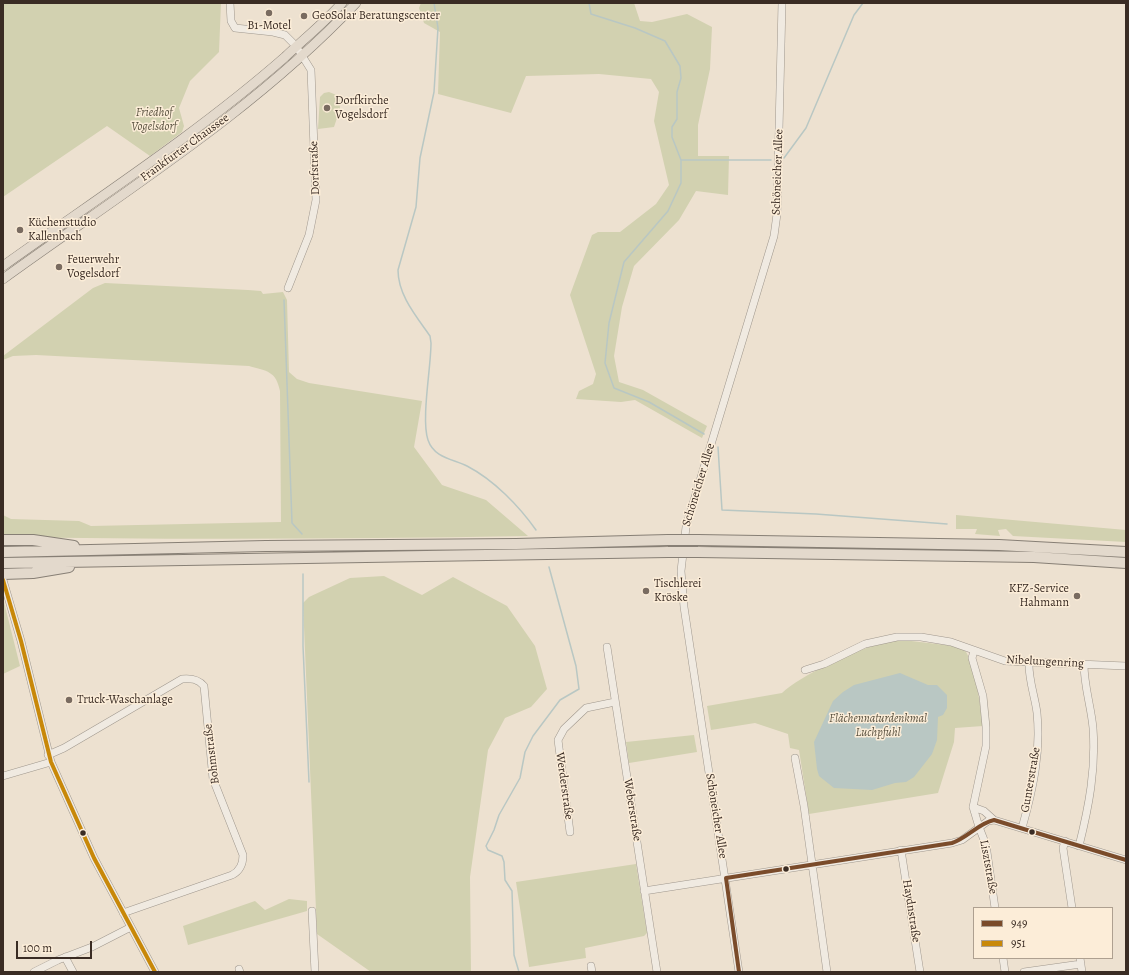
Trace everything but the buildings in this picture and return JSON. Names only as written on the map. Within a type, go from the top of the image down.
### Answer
[{"type":"highway","points":[[3,540],[33,540],[102,551]]},
{"type":"highway","points":[[3,552],[102,551],[266,546],[516,544],[698,540],[999,545],[1126,552]]},
{"type":"highway","points":[[3,563],[698,552],[1034,557],[1126,563]]},
{"type":"highway","points":[[3,574],[33,573],[103,561]]},
{"type":"main road","name":"Frankfurter Chaussee","points":[[3,266],[188,134],[235,98],[296,46],[342,3]]},
{"type":"main road","name":"Frankfurter Chaussee","points":[[3,279],[203,136],[256,94],[302,54],[356,3]]},
{"type":"street","points":[[230,3],[231,21],[235,28],[277,32],[285,35],[296,46]]},
{"type":"street","name":"Schöneicher Allee","points":[[739,972],[684,607],[681,558],[686,527],[770,253],[776,224],[782,3]]},
{"type":"street","name":"Dorfstraße","points":[[288,288],[309,235],[316,200],[312,77],[311,70],[296,46]]},
{"type":"street","points":[[3,580],[50,759],[94,858],[155,972]]},
{"type":"street","name":"Nibelungenring","points":[[805,670],[824,664],[865,644],[887,638],[921,637],[951,642],[974,652],[999,660],[1126,666]]},
{"type":"street","name":"Weberstraße","points":[[608,648],[657,972]]},
{"type":"street","points":[[974,652],[972,658],[983,696],[986,746],[973,807],[984,811],[994,820]]},
{"type":"street","name":"Gunterstraße","points":[[1022,828],[1033,786],[1038,750],[1037,712],[1029,661]]},
{"type":"street","points":[[1079,846],[1089,804],[1094,756],[1092,721],[1085,682],[1084,664]]},
{"type":"street","name":"Bohmstraße","points":[[3,776],[50,759],[64,748],[182,679],[189,678],[197,680],[204,686],[213,779],[243,855],[242,864],[238,871],[232,875],[123,913]]},
{"type":"street","name":"Werderstraße","points":[[570,832],[558,740],[564,729],[586,708],[616,702]]},
{"type":"street","points":[[795,758],[804,806],[827,972]]},
{"type":"street","name":"Lisztstraße","points":[[973,807],[986,845],[995,907]]},
{"type":"street","points":[[644,891],[962,840],[970,836],[988,821],[994,820],[1126,860]]},
{"type":"street","points":[[1065,842],[1063,848],[1072,907]]},
{"type":"street","name":"Haydnstraße","points":[[901,850],[920,972]]},
{"type":"street","points":[[312,911],[315,972]]},
{"type":"street","points":[[34,972],[65,957],[92,947],[131,927]]},
{"type":"street","points":[[65,957],[73,972]]},
{"type":"street","points":[[1003,959],[1005,972]]},
{"type":"street","points":[[1024,972],[1080,961],[1082,972]]},
{"type":"green space","name":"Friedhof Vogelsdorf","points":[[3,3],[221,3],[219,52],[190,81],[179,108],[184,126],[182,132],[150,156],[107,126],[3,197]]},
{"type":"green space","points":[[421,3],[634,3],[640,21],[652,22],[687,14],[712,27],[710,69],[698,125],[698,156],[729,156],[728,195],[696,191],[679,220],[634,266],[622,307],[614,356],[619,382],[643,390],[707,426],[702,438],[635,400],[621,402],[576,399],[579,391],[593,384],[596,374],[570,295],[592,235],[598,232],[620,232],[656,204],[669,185],[654,121],[659,92],[651,79],[599,74],[526,76],[511,113],[438,94],[440,32],[424,23],[419,8]]},
{"type":"green space","points":[[329,92],[339,96],[340,109],[334,127],[318,129],[320,97],[324,93]]},
{"type":"green space","points":[[105,283],[248,290],[261,291],[263,294],[283,292],[287,300],[289,372],[297,379],[309,383],[422,401],[414,447],[442,485],[486,500],[528,536],[266,539],[3,537],[3,515],[11,519],[79,521],[91,526],[281,522],[280,391],[276,379],[270,373],[249,366],[36,355],[13,356],[3,360],[3,356],[93,288]]},
{"type":"green space","points":[[956,515],[1126,530],[1126,542],[1013,536],[1006,529],[998,530],[1000,536],[975,534],[977,529],[956,529]]},
{"type":"green space","points":[[384,576],[422,595],[453,577],[507,606],[535,646],[547,689],[531,707],[505,718],[488,750],[470,877],[471,972],[371,972],[317,934],[303,603],[309,597],[350,578]]},
{"type":"green space","points":[[3,598],[20,666],[3,674]]},
{"type":"green space","name":"Flächennaturdenkmal Luchpfuhl","points":[[903,640],[962,647],[967,653],[974,673],[983,726],[955,728],[954,742],[938,793],[809,814],[799,750],[790,748],[788,734],[755,723],[711,730],[707,706],[782,693],[790,686],[830,663],[874,645],[887,641]]},
{"type":"green space","points":[[694,735],[697,752],[629,763],[626,742]]},
{"type":"green space","points":[[636,864],[647,933],[644,936],[585,948],[586,958],[529,967],[516,882]]},
{"type":"green space","points":[[289,899],[307,901],[307,911],[188,945],[183,926],[255,901],[265,910]]},
{"type":"shaded area","points":[[900,673],[928,685],[937,685],[947,695],[947,708],[943,715],[938,717],[937,740],[932,754],[914,777],[906,782],[895,783],[872,790],[834,788],[819,776],[814,742],[833,701],[854,685]]},
{"type":"waterway","points":[[434,3],[438,28],[434,92],[420,158],[416,207],[398,270],[404,297],[430,336],[431,353],[426,407],[426,431],[428,440],[435,451],[444,457],[467,466],[496,486],[514,503],[536,530]]},
{"type":"waterway","points":[[589,3],[591,14],[635,28],[665,41],[680,66],[681,78],[677,92],[677,119],[672,127],[672,137],[681,160],[681,183],[668,211],[624,262],[609,323],[605,363],[614,388],[649,402],[704,434]]},
{"type":"waterway","points":[[784,158],[806,128],[854,15],[863,3]]},
{"type":"waterway","points":[[681,160],[771,160]]},
{"type":"waterway","points":[[284,300],[292,523],[302,534]]},
{"type":"waterway","points":[[718,447],[722,510],[816,514],[947,524]]},
{"type":"waterway","points":[[519,972],[514,955],[512,891],[505,880],[504,862],[502,856],[488,850],[486,846],[499,815],[520,778],[525,752],[533,736],[560,700],[579,689],[576,666],[549,567]]},
{"type":"waterway","points":[[303,574],[303,646],[309,782]]},
{"type":"transit line","name":"951","points":[[3,580],[21,641],[51,762],[94,858],[155,972]]},
{"type":"transit line","name":"949","points":[[726,878],[952,843],[963,838],[983,824],[994,820],[1126,860]]},
{"type":"transit line","name":"949","points":[[726,878],[739,972]]},
{"type":"place","name":"B1-Motel","points":[[269,13]]},
{"type":"place","name":"GeoSolar Beratungscenter","points":[[304,16]]},
{"type":"place","name":"Dorfkirche Vogelsdorf","points":[[327,108]]},
{"type":"place","name":"Küchenstudio Kallenbach","points":[[20,230]]},
{"type":"place","name":"Feuerwehr Vogelsdorf","points":[[59,267]]},
{"type":"place","name":"Tischlerei Kröske","points":[[646,591]]},
{"type":"place","name":"KFZ-Service Hahmann","points":[[1077,596]]},
{"type":"place","name":"Truck-Waschanlage","points":[[69,700]]}]
